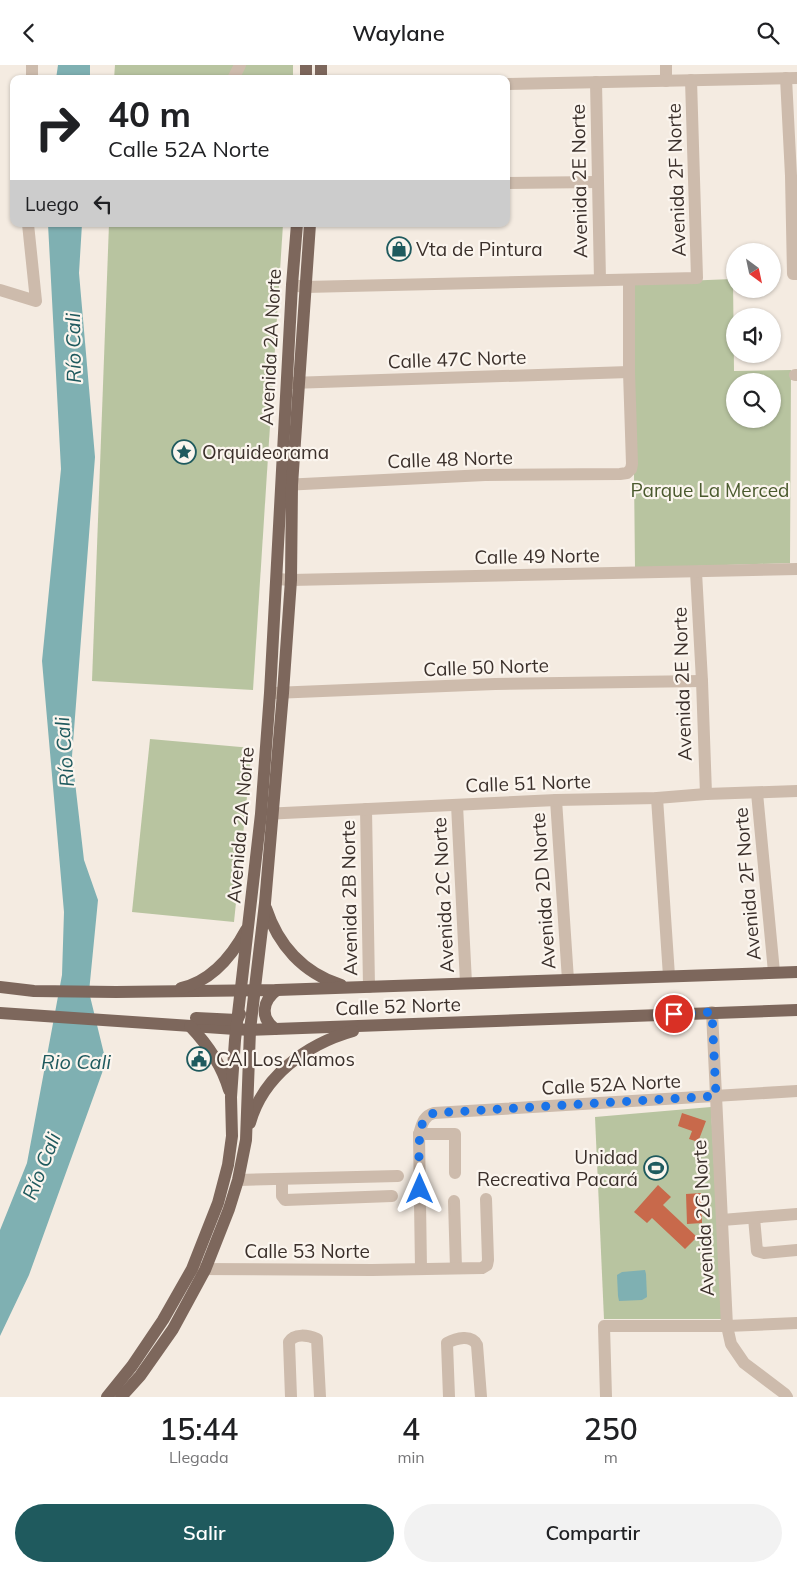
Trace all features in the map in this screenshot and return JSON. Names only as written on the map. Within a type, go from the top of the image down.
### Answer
[{"type":"main road","name":"Avenida 2A Norte","points":[[294,383],[292,285],[297,227]]},
{"type":"main road","name":"Avenida 2A Norte","points":[[277,693],[277,579],[310,227]]},
{"type":"main road","name":"Avenida 2A Norte","points":[[247,990],[264,903],[267,814],[277,693],[290,580],[286,485]]},
{"type":"main road","name":"Avenida 2A Norte","points":[[121,1397],[140,1376],[173,1329],[205,1270],[229,1209],[238,1179],[246,1140],[250,1031],[247,990],[251,908],[267,814]]},
{"type":"main road","points":[[264,903],[271,923],[281,942],[295,957],[311,971],[348,987]]},
{"type":"main road","points":[[165,991],[198,982],[221,967],[235,950],[246,930],[251,908]]},
{"type":"main road","name":"Calle 52 Norte","points":[[0,987],[34,991],[116,992],[277,990],[797,972]]},
{"type":"main road","points":[[107,1397],[132,1367],[163,1320],[192,1269],[218,1203],[228,1165],[232,1136],[231,1097],[237,1025],[247,990]]},
{"type":"main road","points":[[275,1029],[266,1019],[264,1006],[271,994],[277,990]]},
{"type":"main road","name":"Calle 52 Norte","points":[[0,1013],[34,1017],[190,1026],[237,1025],[250,1031],[797,1010]]},
{"type":"main road","points":[[173,1025],[190,1018],[237,1025]]},
{"type":"main road","points":[[190,1026],[202,1038],[216,1059],[231,1097]]},
{"type":"main road","points":[[246,1140],[253,1113],[262,1093],[278,1074],[296,1058],[317,1045],[340,1035],[363,1029],[388,1026]]},
{"type":"street","points":[[666,65],[666,81]]},
{"type":"street","points":[[764,65],[765,79]]},
{"type":"street","points":[[510,84],[791,78],[795,273]]},
{"type":"street","name":"Avenida 2F Norte","points":[[629,280],[697,278],[691,80]]},
{"type":"street","name":"Avenida 2E Norte","points":[[596,82],[600,280]]},
{"type":"street","points":[[510,183],[597,182]]},
{"type":"street","points":[[0,290],[36,301],[28,227]]},
{"type":"street","points":[[292,285],[305,287],[629,280],[629,372]]},
{"type":"street","name":"Calle 47C Norte","points":[[294,383],[629,372]]},
{"type":"street","name":"Calle 48 Norte","points":[[286,485],[485,475],[627,473],[631,469],[632,464],[629,372]]},
{"type":"street","name":"Calle 49 Norte","points":[[277,579],[797,569]]},
{"type":"street","name":"Avenida 2E Norte","points":[[696,572],[706,794]]},
{"type":"street","name":"Calle 50 Norte","points":[[277,693],[495,684],[702,681]]},
{"type":"street","name":"Calle 51 Norte","points":[[267,814],[797,791]]},
{"type":"street","name":"Avenida 2F Norte","points":[[757,793],[774,972]]},
{"type":"street","points":[[658,798],[670,976]]},
{"type":"street","name":"Avenida 2D Norte","points":[[556,800],[568,979]]},
{"type":"street","name":"Avenida 2C Norte","points":[[457,805],[466,983]]},
{"type":"street","name":"Avenida 2B Norte","points":[[366,809],[369,987]]},
{"type":"street","name":"Avenida 2G Norte","points":[[712,1012],[727,1326],[731,1344],[744,1363],[785,1393],[787,1397]]},
{"type":"street","name":"Calle 52A Norte","points":[[419,1134],[424,1120],[428,1115],[434,1113],[797,1091]]},
{"type":"street","points":[[421,1269],[419,1134],[455,1133],[455,1173]]},
{"type":"street","points":[[238,1179],[398,1176]]},
{"type":"street","points":[[282,1179],[282,1196],[285,1200],[392,1195]]},
{"type":"street","name":"Calle 53 Norte","points":[[192,1269],[421,1269],[482,1267],[487,1265],[488,1261],[486,1199]]},
{"type":"street","points":[[454,1201],[456,1268]]},
{"type":"street","points":[[722,1220],[797,1215]]},
{"type":"street","points":[[754,1218],[756,1251],[764,1253],[797,1250]]},
{"type":"street","points":[[606,1397],[604,1326],[727,1326],[797,1323]]},
{"type":"street","points":[[291,1397],[288,1342],[296,1336],[317,1339],[320,1397]]},
{"type":"street","points":[[449,1397],[447,1343],[452,1340],[470,1338],[475,1340],[477,1345],[481,1397]]},
{"type":"green space","points":[[115,65],[293,65],[293,75],[114,75]]},
{"type":"green space","name":"Orquideorama","points":[[109,227],[283,227],[253,690],[92,681]]},
{"type":"green space","name":"Parque La Merced","points":[[726,279],[726,298],[733,298],[733,308],[726,308],[726,363],[734,363],[734,371],[791,370],[790,563],[635,568],[632,283]]},
{"type":"green space","points":[[150,739],[252,748],[234,922],[132,912]]},
{"type":"green space","name":"Unidad Recreativa Pacará","points":[[711,1107],[722,1319],[604,1319],[595,1117]]},
{"type":"water","points":[[58,65],[90,65],[90,75],[57,75]]},
{"type":"water","name":"Rio Cali","points":[[48,227],[82,227],[79,273],[95,457],[72,756],[84,860],[98,900],[89,992],[106,1062],[29,1275],[0,1336],[0,1230],[27,1163],[62,975],[64,912],[42,661],[61,469]]},
{"type":"water","points":[[645,1270],[647,1297],[642,1300],[619,1301],[617,1275],[622,1272]]},
{"type":"building","points":[[682,1113],[706,1121],[698,1142],[689,1139],[692,1131],[678,1126]]},
{"type":"building","points":[[658,1185],[671,1197],[663,1205],[697,1237],[685,1249],[652,1218],[647,1223],[634,1212]]},
{"type":"building","points":[[701,1193],[702,1223],[687,1224],[686,1194]]},
{"type":"place","name":"Vta de Pintura","points":[[399,249]]},
{"type":"place","name":"Orquideorama","points":[[184,452]]},
{"type":"place","name":"CAI Los Alamos","points":[[199,1059]]},
{"type":"place","name":"Unidad Recreativa Pacará","points":[[656,1168]]},
{"type":"route","points":[[420,1189],[419,1134],[424,1120],[428,1115],[434,1113],[716,1096],[712,1012],[674,1014]]},
{"type":"water label","name":"Río Cali","points":[[73,348]]},
{"type":"water label","name":"Río Cali","points":[[64,752]]},
{"type":"water label","name":"Río Cali","points":[[41,1166]]}]
